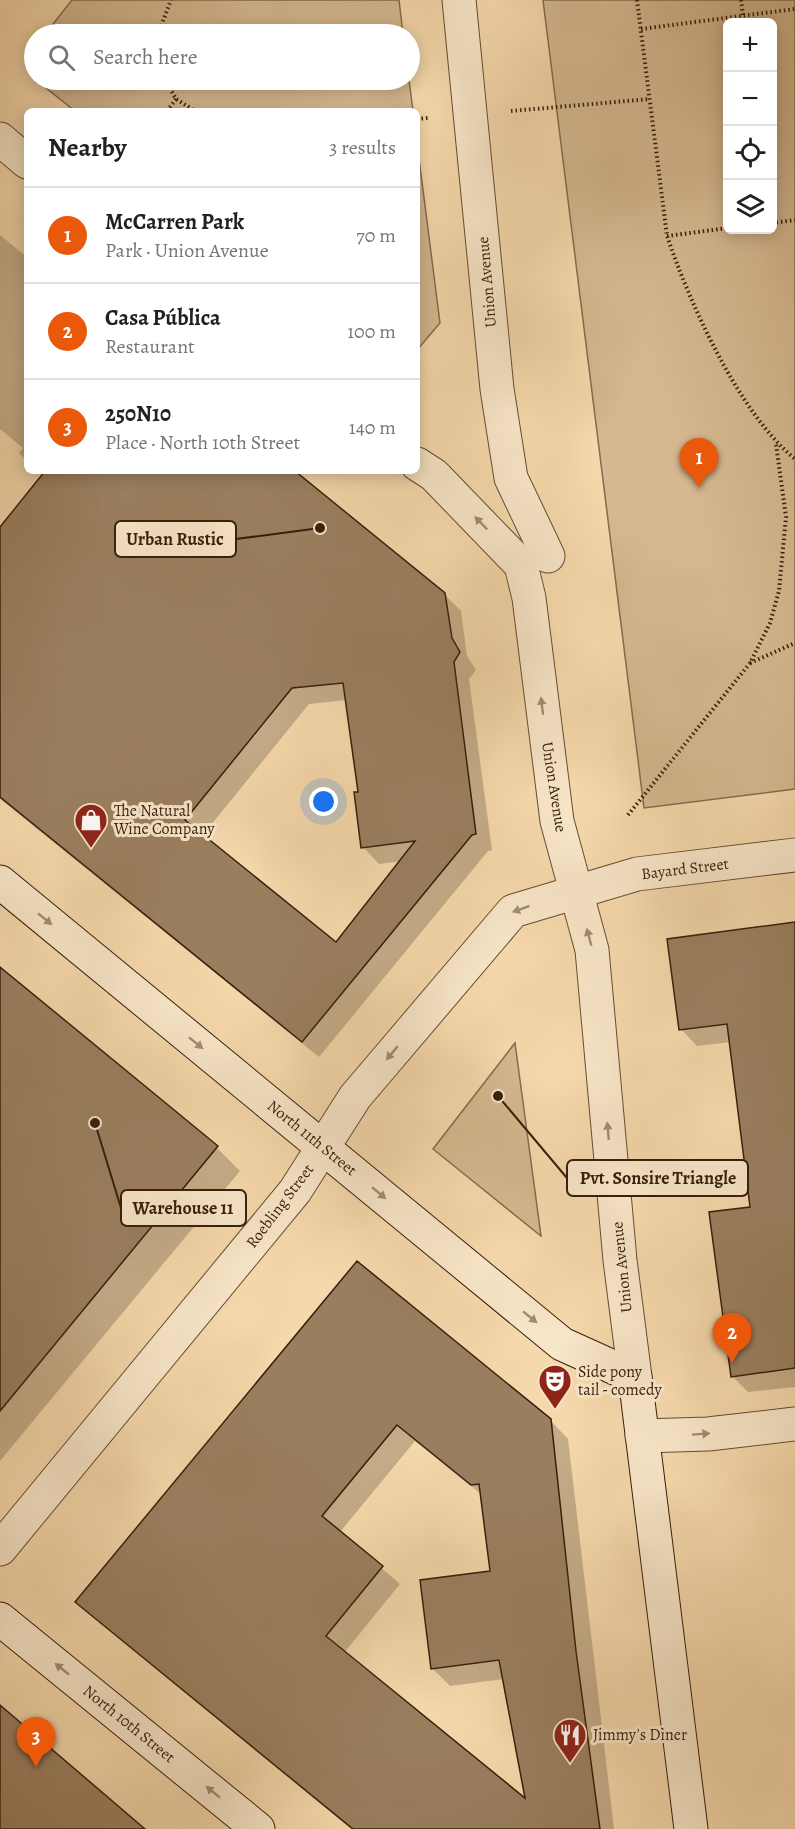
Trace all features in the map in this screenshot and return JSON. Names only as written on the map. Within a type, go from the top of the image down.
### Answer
[{"type":"street","name":"Union Avenue","points":[[459,0],[497,389],[511,478],[535,561],[529,598],[557,820],[592,950],[620,1260],[691,1829]]},
{"type":"street","points":[[0,140],[24,160]]},
{"type":"street","points":[[420,466],[434,475],[535,561]]},
{"type":"street","name":"Bayard Street","points":[[577,892],[637,874],[795,855]]},
{"type":"street","name":"North 11th Street","points":[[0,882],[562,1344],[635,1377]]},
{"type":"street","name":"Roebling Street","points":[[0,1549],[295,1191],[355,1096],[513,911],[577,892]]},
{"type":"street","points":[[642,1436],[708,1434],[795,1424]]},
{"type":"street","name":"North 10th Street","points":[[0,1619],[258,1829]]},
{"type":"path","points":[[161,24],[169,0]]},
{"type":"path","points":[[637,0],[668,236],[719,359],[776,443],[795,459]]},
{"type":"path","points":[[741,0],[743,15]]},
{"type":"path","points":[[641,29],[795,9]]},
{"type":"path","points":[[171,90],[176,99],[190,108]]},
{"type":"path","points":[[169,108],[176,99]]},
{"type":"path","points":[[420,118],[650,99]]},
{"type":"path","points":[[777,222],[795,220]]},
{"type":"path","points":[[668,236],[723,229]]},
{"type":"path","points":[[628,815],[750,663],[770,622],[779,591],[786,517],[776,443]]},
{"type":"path","points":[[750,663],[795,644]]},
{"type":"shaded area","points":[[72,0],[399,0],[402,24],[53,24]]},
{"type":"shaded area","points":[[543,0],[795,0],[795,789],[644,808]]},
{"type":"shaded area","points":[[49,90],[410,90],[413,108],[71,108]]},
{"type":"shaded area","points":[[420,166],[440,323],[420,346]]},
{"type":"shaded area","points":[[515,1043],[541,1236],[433,1149]]},
{"type":"building","points":[[43,474],[299,474],[445,593],[452,638],[460,652],[454,662],[476,834],[472,835],[302,1042],[0,797],[0,527]],"holes":[[[343,683],[358,792],[354,792],[361,848],[415,841],[336,942],[185,820],[292,688]]]},
{"type":"building","points":[[795,922],[795,1368],[731,1377],[709,1212],[750,1207],[727,1024],[679,1030],[667,939]]},
{"type":"building","points":[[0,967],[218,1146],[0,1411]]},
{"type":"building","points":[[357,1261],[551,1419],[576,1651],[600,1829],[353,1829],[75,1602]],"holes":[[[397,1425],[471,1485],[479,1484],[490,1571],[420,1580],[431,1669],[499,1660],[525,1798],[326,1636],[383,1566],[322,1516]]]},
{"type":"building","points":[[0,1705],[145,1829],[0,1829]]},
{"type":"place","name":"McCarren Park","points":[[699,488]]},
{"type":"place","name":"Urban Rustic","points":[[320,528]]},
{"type":"place","name":"The Natural Wine Company","points":[[91,849]]},
{"type":"place","name":"Pvt. Sonsire Triangle","points":[[498,1096]]},
{"type":"place","name":"Warehouse 11","points":[[95,1123]]},
{"type":"place","name":"Casa Pública","points":[[732,1363]]},
{"type":"place","name":"Side pony tail - comedy","points":[[555,1410]]},
{"type":"place","name":"Jimmy's Diner","points":[[570,1764]]},
{"type":"place","name":"250N10","points":[[36,1767]]}]
